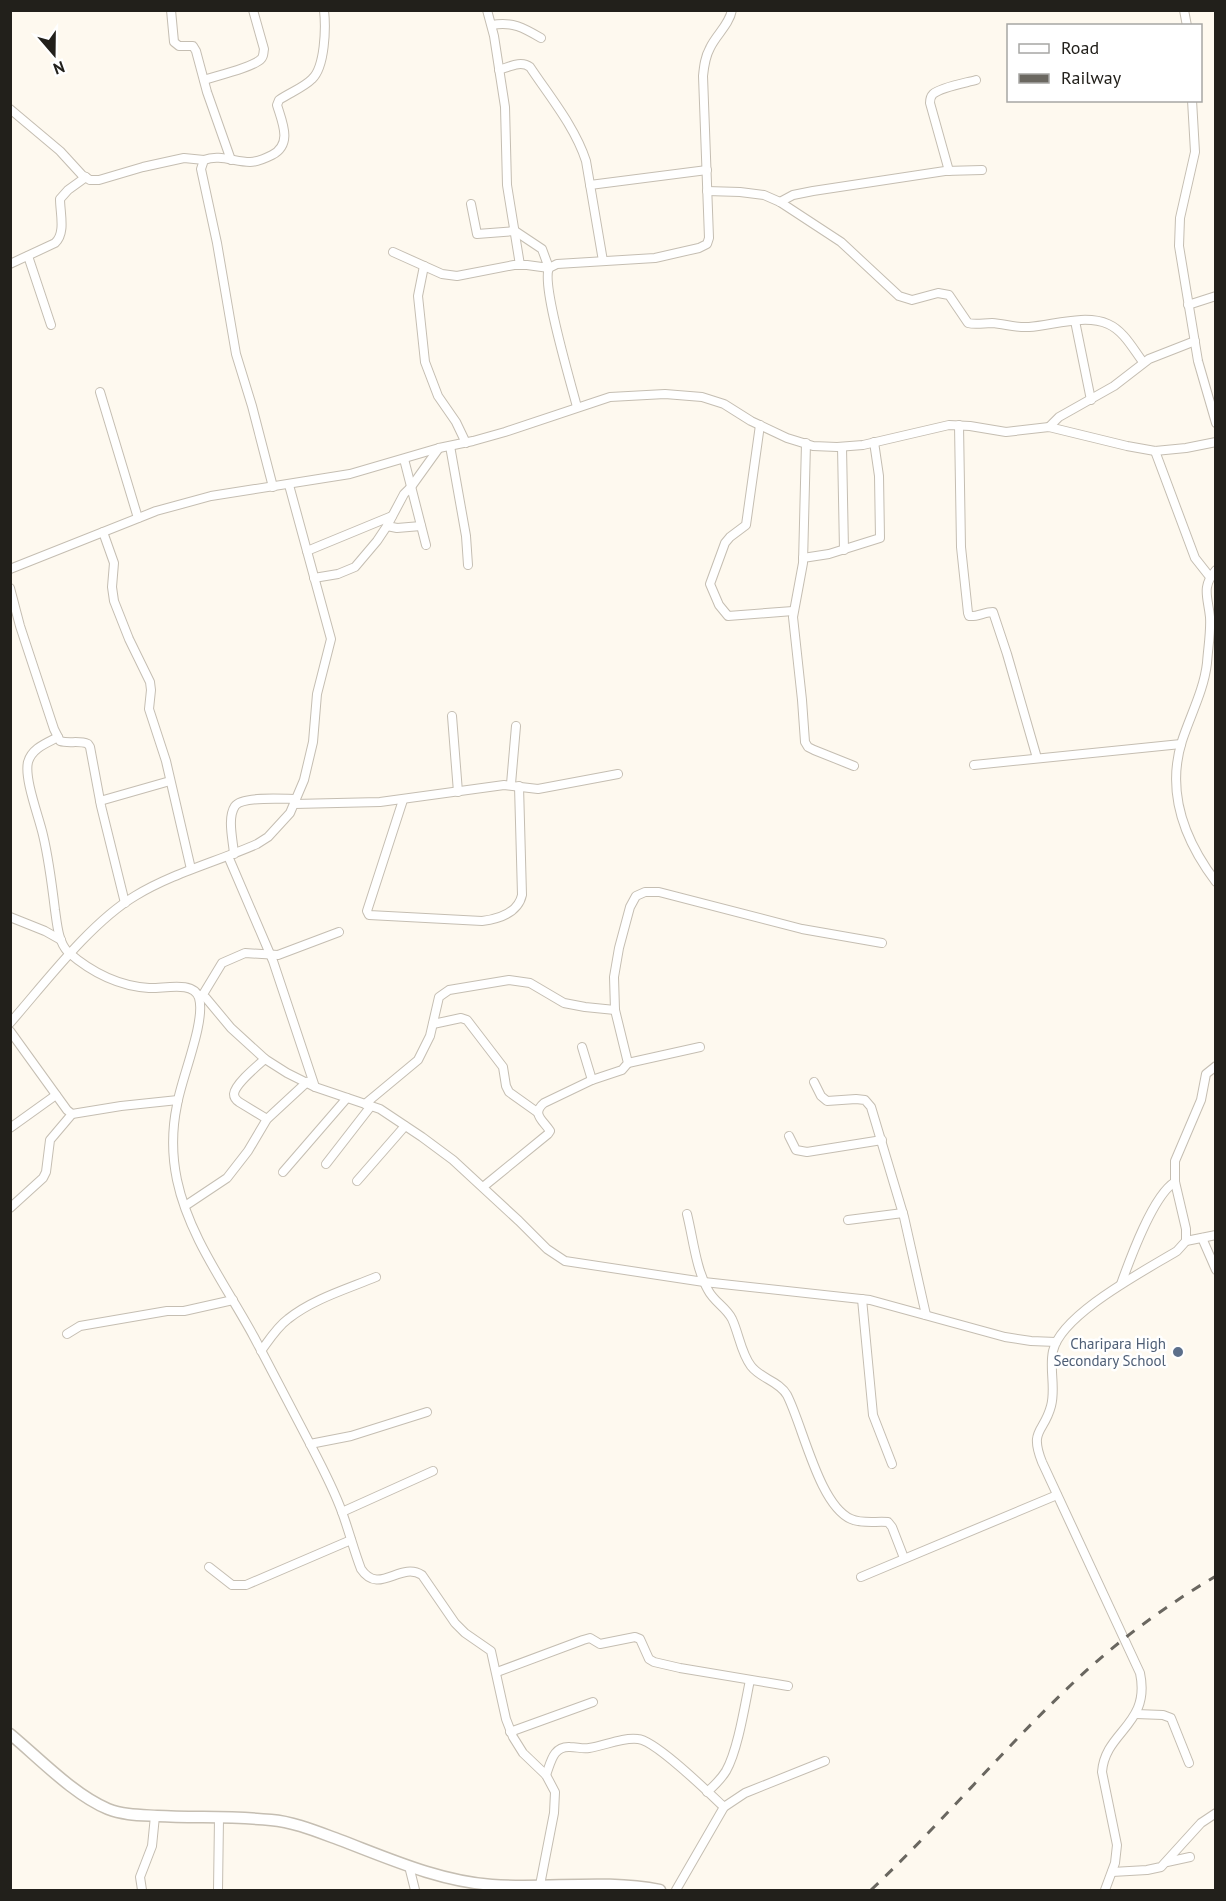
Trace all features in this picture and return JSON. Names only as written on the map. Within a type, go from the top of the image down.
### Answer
[{"type":"street","points":[[171,10],[174,42],[179,46],[193,46],[196,51],[231,160]]},
{"type":"street","points":[[204,80],[260,61],[264,50],[253,10]]},
{"type":"street","points":[[10,110],[60,151],[90,180],[99,180],[184,158],[204,160],[212,157],[252,162],[264,159],[284,145],[285,137],[277,105],[279,100],[310,81],[318,73],[322,56],[324,10]]},
{"type":"street","points":[[487,10],[492,25],[505,107],[507,185],[520,265]]},
{"type":"street","points":[[393,252],[442,274],[456,276],[520,265],[549,268],[557,264],[655,258],[707,244],[710,238],[704,62],[732,10]]},
{"type":"street","points":[[492,25],[501,23],[519,25],[541,38]]},
{"type":"street","points":[[499,70],[518,64],[526,64],[530,67],[582,148],[603,261]]},
{"type":"street","points":[[949,171],[930,99],[933,94],[942,90],[976,80]]},
{"type":"street","points":[[1192,102],[1195,152],[1180,218],[1179,246],[1195,341],[1215,423]]},
{"type":"street","points":[[204,160],[201,169],[217,243],[236,354],[273,488]]},
{"type":"street","points":[[590,185],[707,170]]},
{"type":"street","points":[[780,202],[793,195],[813,191],[949,171],[982,170]]},
{"type":"street","points":[[10,264],[55,243],[60,238],[62,230],[60,199],[86,177]]},
{"type":"street","points":[[707,191],[764,195],[780,202],[841,242],[899,296],[912,300],[938,293],[949,295],[968,323],[974,325],[992,323],[1028,327],[1075,321],[1096,321],[1108,324],[1119,331],[1143,362]]},
{"type":"street","points":[[471,204],[477,234],[515,231],[542,249],[549,268],[546,274],[548,294],[577,407]]},
{"type":"street","points":[[28,256],[51,325]]},
{"type":"street","points":[[424,267],[418,296],[425,362],[438,396],[456,422],[466,442]]},
{"type":"street","points":[[1188,305],[1215,296]]},
{"type":"street","points":[[1075,321],[1091,400]]},
{"type":"street","points":[[1049,427],[1053,421],[1114,387],[1143,362],[1195,341]]},
{"type":"street","points":[[100,392],[138,518]]},
{"type":"street","points":[[10,569],[156,511],[211,496],[350,474],[550,418],[610,397],[665,394],[702,397],[724,404],[787,438],[813,446],[842,447],[949,425],[1006,432],[1049,427],[1155,451],[1215,442]]},
{"type":"street","points":[[760,425],[746,525],[726,543],[710,584],[719,605],[728,616],[793,611]]},
{"type":"street","points":[[959,426],[961,547],[968,613],[969,616],[973,616],[993,612],[1037,758]]},
{"type":"street","points":[[803,558],[829,554],[880,538],[879,476],[874,442]]},
{"type":"street","points":[[806,443],[803,558],[801,580],[793,611],[805,742],[814,750],[854,766]]},
{"type":"street","points":[[450,446],[466,536],[468,565]]},
{"type":"street","points":[[842,447],[844,550]]},
{"type":"street","points":[[314,578],[338,574],[355,567],[387,526],[404,494],[411,488],[439,448]]},
{"type":"street","points":[[1155,451],[1195,558],[1213,573],[1206,589],[1210,617],[1207,666],[1175,765],[1175,785],[1178,803],[1193,849],[1215,882]]},
{"type":"street","points":[[404,459],[426,545]]},
{"type":"street","points":[[10,1023],[70,954],[125,903],[156,884],[257,844],[268,837],[290,813],[304,780],[313,742],[317,694],[331,639],[289,485]]},
{"type":"street","points":[[307,551],[392,516]]},
{"type":"street","points":[[387,526],[397,528],[421,526]]},
{"type":"street","points":[[103,532],[114,563],[112,587],[114,601],[150,682],[149,709],[171,781],[191,869]]},
{"type":"street","points":[[10,588],[37,678],[58,737],[63,742],[88,744],[125,903]]},
{"type":"street","points":[[452,716],[458,792]]},
{"type":"street","points":[[403,800],[367,911],[369,915],[482,921],[499,918],[518,907],[522,895],[515,785],[516,726]]},
{"type":"street","points":[[58,737],[37,748],[27,764],[30,789],[51,873],[61,940],[70,954],[103,977],[127,985],[193,989],[206,998],[231,1028],[264,1059],[315,1087],[380,1109],[453,1160],[548,1249],[565,1261],[704,1282],[862,1299],[1005,1337],[1056,1342]]},
{"type":"street","points":[[974,765],[1181,744]]},
{"type":"street","points":[[315,1087],[270,955],[231,855],[231,820],[237,803],[248,800],[380,802],[515,785],[538,789],[618,774]]},
{"type":"street","points":[[100,801],[171,781]]},
{"type":"street","points":[[628,1063],[615,1010],[614,977],[630,907],[636,896],[645,892],[659,892],[801,929],[882,943]]},
{"type":"street","points":[[10,918],[45,931],[61,940]]},
{"type":"street","points":[[339,932],[278,955],[245,953],[222,963],[200,996],[199,1024],[178,1100],[173,1136],[177,1180],[193,1227],[310,1444],[342,1512],[361,1569],[370,1579],[381,1580],[412,1571],[422,1575],[455,1623],[491,1651],[510,1732],[517,1746],[546,1775],[555,1792],[555,1804],[540,1886]]},
{"type":"street","points":[[326,1164],[368,1105],[418,1060],[430,1036],[439,997],[449,990],[509,980],[530,983],[564,1003],[615,1010]]},
{"type":"street","points":[[433,1024],[460,1018],[467,1020],[503,1067],[509,1092],[537,1112],[550,1131],[483,1187]]},
{"type":"street","points":[[10,1031],[72,1114]]},
{"type":"street","points":[[582,1047],[592,1080]]},
{"type":"street","points":[[537,1112],[544,1103],[592,1080],[622,1070],[628,1063],[700,1047]]},
{"type":"street","points":[[264,1059],[238,1086],[234,1094],[235,1099],[267,1119]]},
{"type":"street","points":[[1105,1890],[1115,1863],[1117,1845],[1102,1772],[1103,1764],[1112,1746],[1141,1704],[1140,1673],[1041,1462],[1036,1447],[1038,1432],[1051,1405],[1052,1356],[1056,1342],[1085,1311],[1121,1284],[1183,1247],[1186,1241],[1186,1229],[1175,1182],[1176,1161],[1201,1100],[1206,1074],[1215,1066]]},
{"type":"street","points":[[814,1082],[821,1096],[827,1101],[865,1100],[871,1107],[903,1213],[926,1315]]},
{"type":"street","points":[[185,1206],[226,1178],[248,1151],[267,1119],[307,1083]]},
{"type":"street","points":[[10,1128],[56,1095]]},
{"type":"street","points":[[284,1172],[347,1098]]},
{"type":"street","points":[[10,1208],[43,1178],[46,1172],[50,1140],[72,1114],[178,1100]]},
{"type":"street","points":[[357,1181],[405,1126]]},
{"type":"street","points":[[789,1136],[796,1150],[807,1152],[882,1140]]},
{"type":"street","points":[[1121,1284],[1143,1228],[1163,1194],[1175,1182]]},
{"type":"street","points":[[848,1220],[903,1213]]},
{"type":"street","points":[[687,1214],[704,1282],[711,1295],[732,1320],[744,1354],[752,1368],[779,1385],[788,1395],[822,1484],[834,1506],[852,1520],[888,1522],[904,1558]]},
{"type":"street","points":[[1186,1241],[1215,1235]]},
{"type":"street","points":[[1202,1238],[1215,1270]]},
{"type":"street","points":[[261,1351],[287,1319],[308,1306],[376,1277]]},
{"type":"street","points":[[862,1299],[873,1415],[892,1464]]},
{"type":"street","points":[[67,1334],[80,1326],[166,1311],[184,1311],[233,1300]]},
{"type":"street","points":[[310,1444],[351,1436],[427,1412]]},
{"type":"street","points":[[342,1512],[433,1471]]},
{"type":"street","points":[[861,1577],[1057,1494]]},
{"type":"street","points":[[209,1567],[232,1585],[246,1585],[351,1540]]},
{"type":"street","points":[[497,1672],[590,1638],[600,1644],[635,1636],[642,1642],[649,1659],[654,1662],[788,1686]]},
{"type":"street","points":[[707,1792],[727,1769],[739,1730],[750,1680]]},
{"type":"street","points":[[510,1732],[593,1702]]},
{"type":"street","points":[[1136,1714],[1163,1715],[1171,1718],[1189,1763]]},
{"type":"street","points":[[10,1734],[81,1794],[110,1810],[155,1816],[270,1820],[293,1824],[432,1875],[468,1882],[540,1886],[616,1884],[660,1890]]},
{"type":"street","points":[[546,1775],[555,1751],[560,1748],[592,1748],[637,1738],[649,1742],[724,1807]]},
{"type":"street","points":[[676,1890],[724,1807],[745,1793],[825,1761]]},
{"type":"street","points":[[1167,1862],[1201,1823],[1215,1813]]},
{"type":"street","points":[[142,1890],[140,1877],[152,1846],[155,1816]]},
{"type":"street","points":[[218,1890],[219,1818]]},
{"type":"street","points":[[1112,1872],[1155,1869],[1167,1862],[1190,1857]]},
{"type":"street","points":[[409,1866],[416,1890]]},
{"type":"railway","points":[[871,1890],[1047,1708],[1089,1668],[1142,1625],[1216,1576]]},
{"type":"place","name":"Charipara High Secondary School","points":[[1178,1352]]}]
